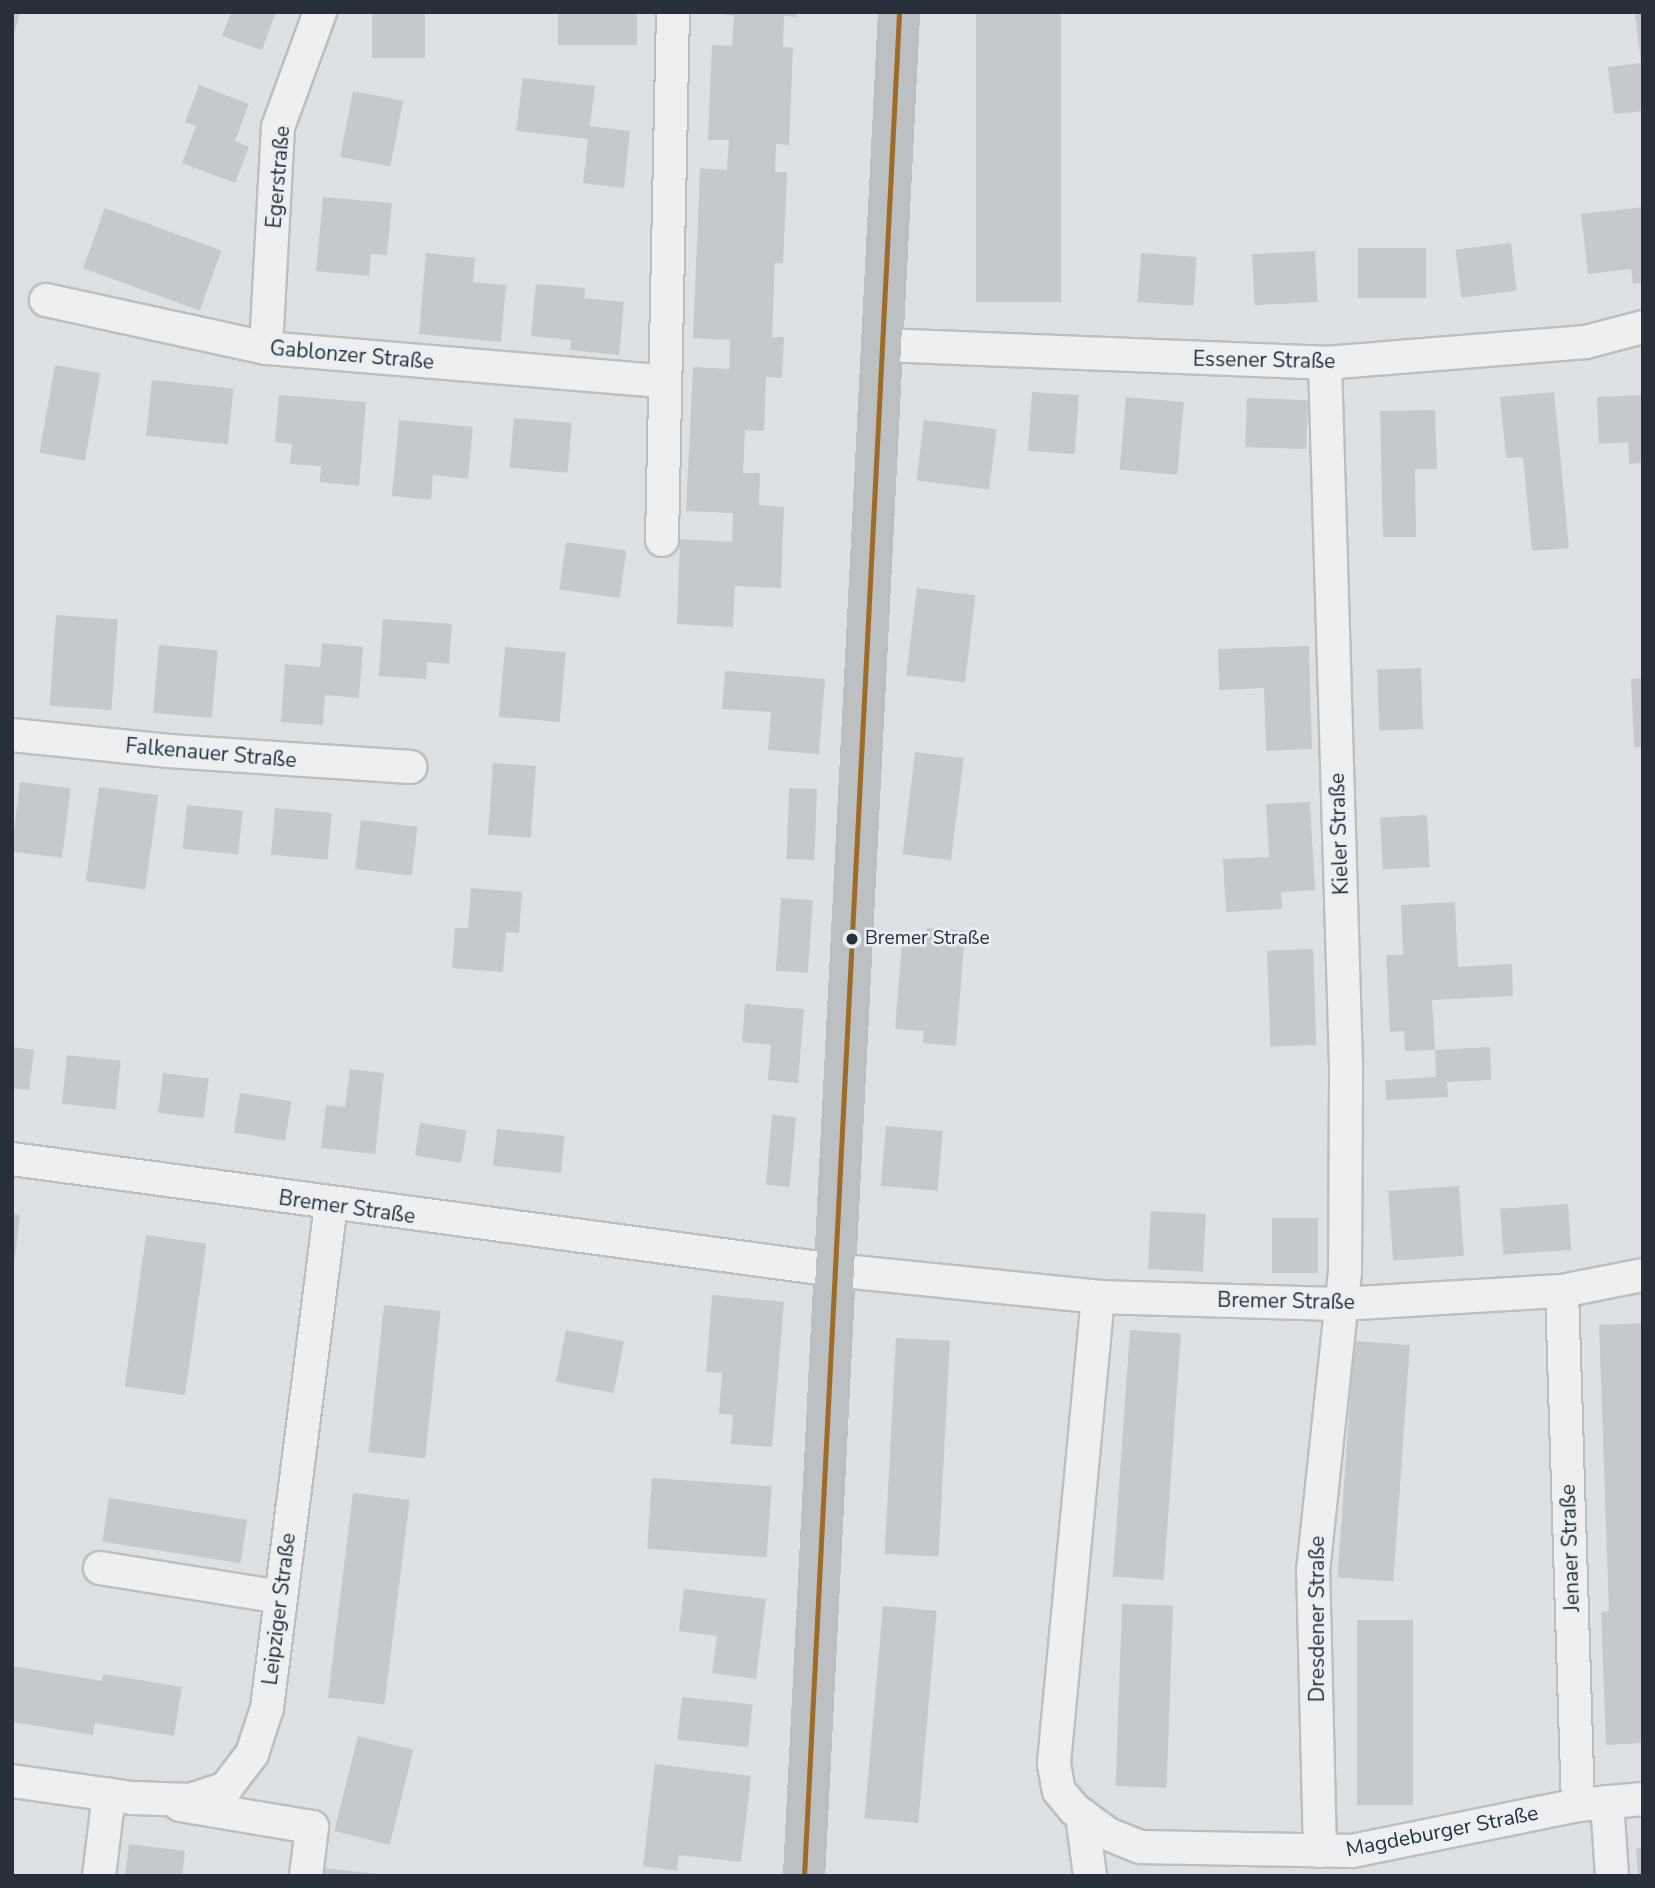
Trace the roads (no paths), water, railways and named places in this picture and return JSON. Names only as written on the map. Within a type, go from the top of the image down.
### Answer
[{"type":"street","name":"Egerstraße","points":[[266,348],[278,127],[320,12]]},
{"type":"street","points":[[662,540],[663,381],[673,12]]},
{"type":"street","points":[[804,1876],[899,12]]},
{"type":"street","name":"Gablonzer Straße","points":[[46,300],[266,348],[663,381]]},
{"type":"street","name":"Essener Straße","points":[[883,345],[1325,363],[1586,342],[1643,327]]},
{"type":"street","name":"Kieler Straße","points":[[1325,363],[1346,1066],[1345,1272],[1341,1304]]},
{"type":"street","name":"Falkenauer Straße","points":[[12,735],[410,767]]},
{"type":"street","name":"Bremer Straße","points":[[12,1158],[331,1205],[834,1270],[1098,1297],[1341,1304],[1562,1292],[1643,1275]]},
{"type":"street","name":"Leipziger Straße","points":[[12,1781],[121,1796],[190,1800],[226,1788],[252,1754],[267,1708],[331,1205]]},
{"type":"street","name":"Jenaer Straße","points":[[1562,1292],[1593,1803],[1612,1876]]},
{"type":"street","name":"Magdeburger Straße","points":[[1098,1297],[1054,1764],[1059,1791],[1082,1815],[1108,1835],[1141,1847],[1320,1851],[1352,1863],[1593,1803],[1643,1799]]},
{"type":"street","name":"Dresdener Straße","points":[[1320,1851],[1313,1571],[1341,1304]]},
{"type":"street","points":[[100,1568],[281,1597]]},
{"type":"street","points":[[99,1876],[121,1796],[312,1827],[306,1876]]},
{"type":"street","points":[[1082,1815],[1090,1876]]},
{"type":"place","name":"Bremer Straße","points":[[852,939]]}]
